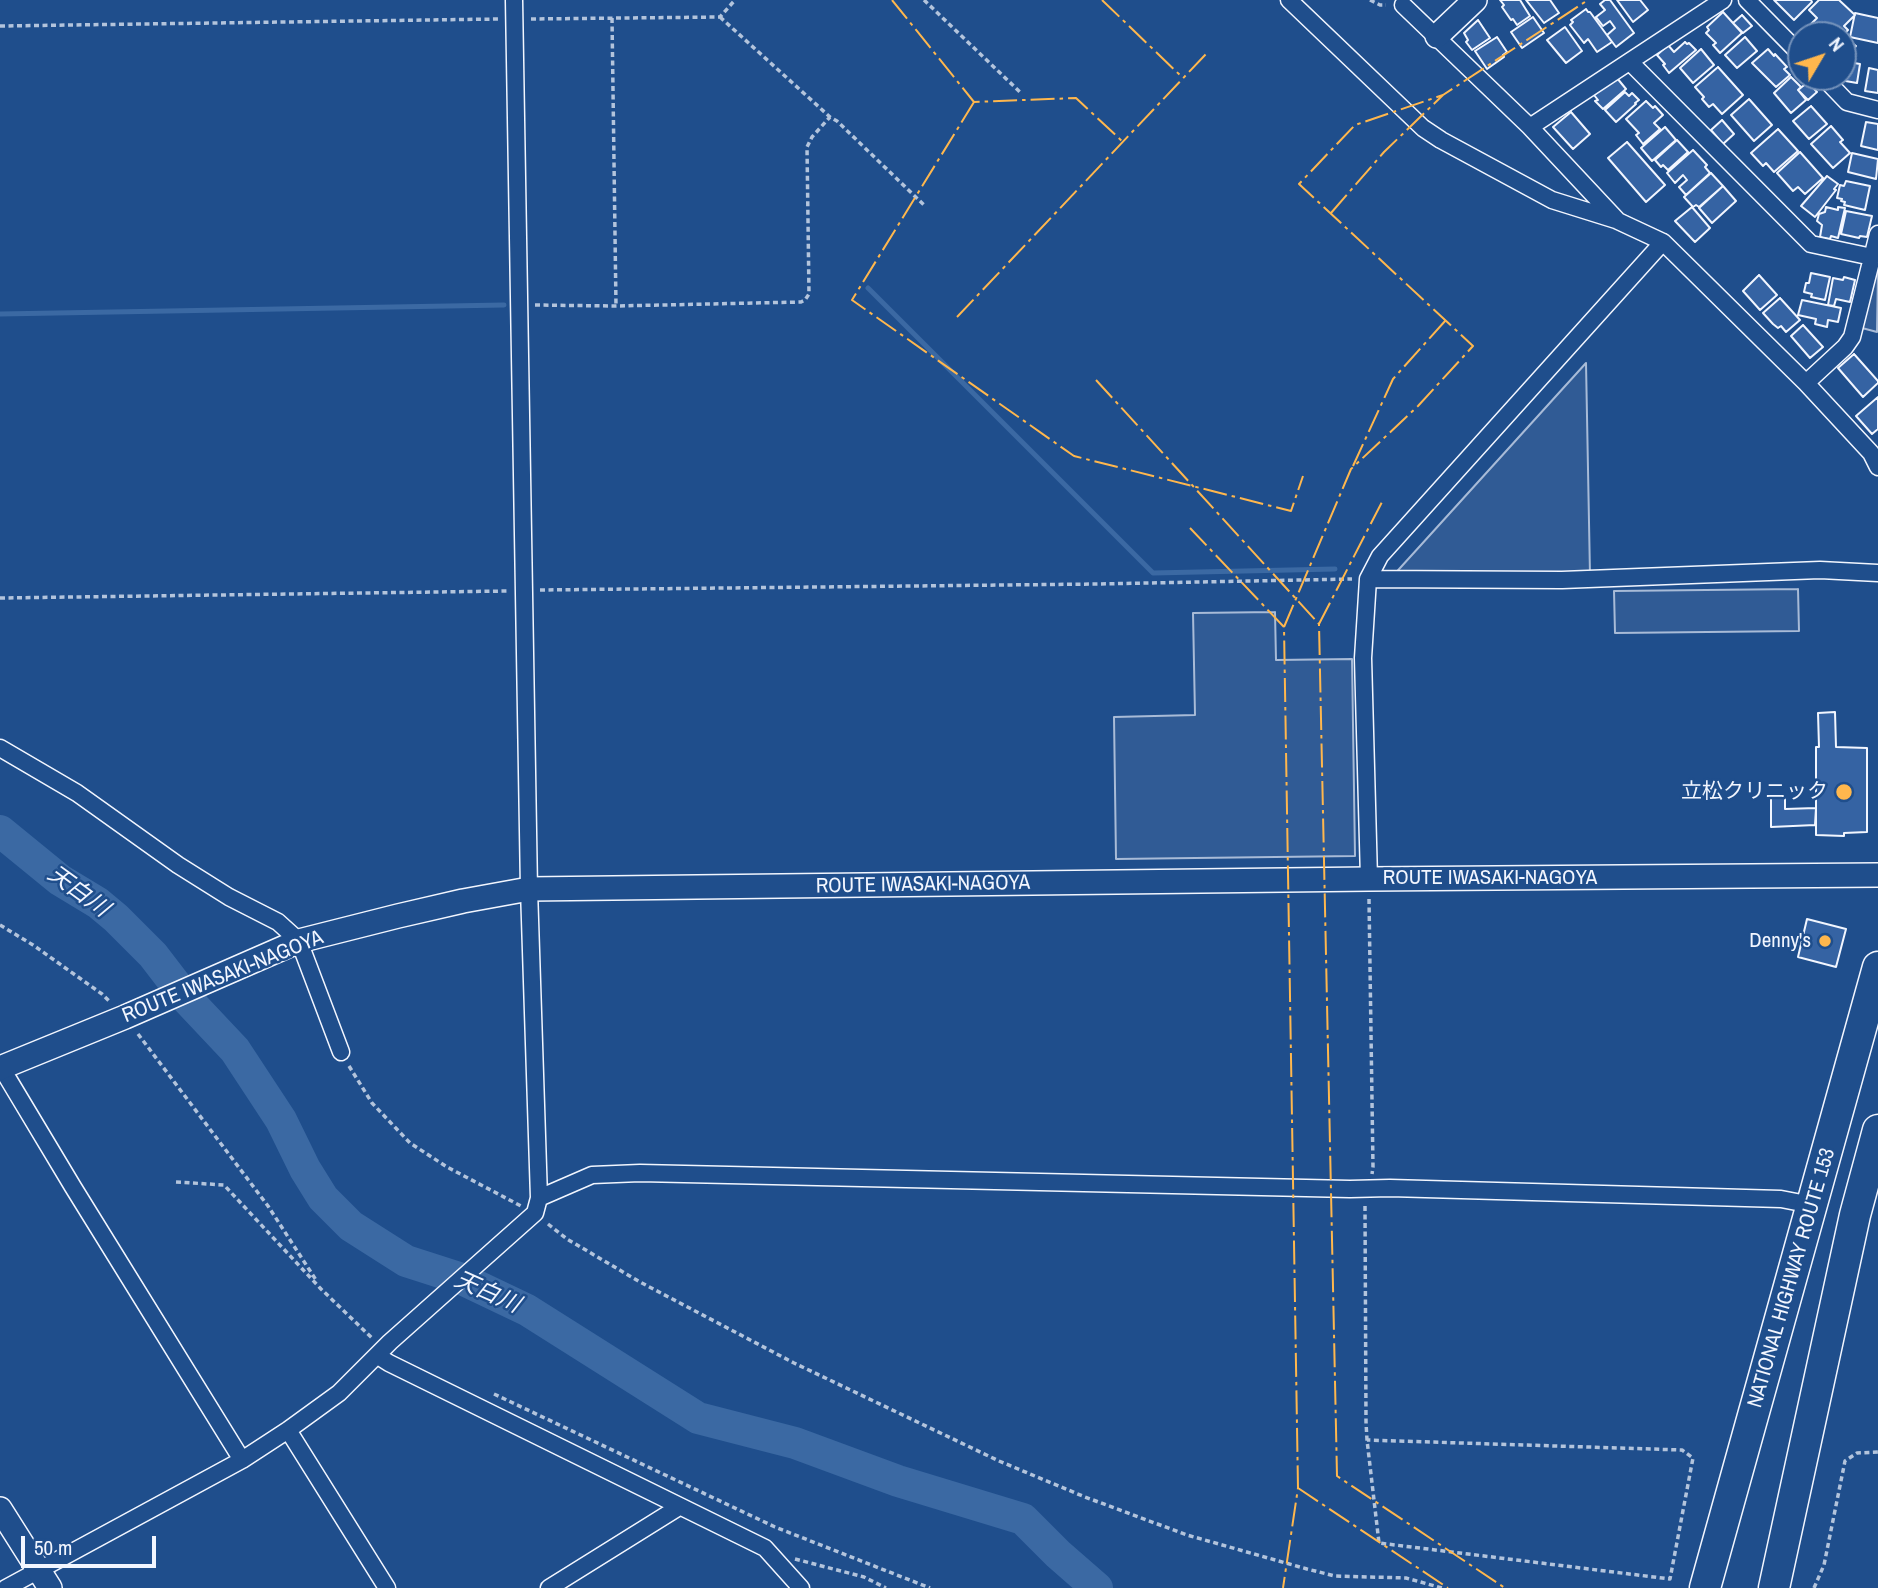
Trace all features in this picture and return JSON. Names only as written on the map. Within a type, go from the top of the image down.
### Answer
[{"type":"highway","name":"NATIONAL HIGHWAY ROUTE 153","points":[[1705,1588],[1878,967]]},
{"type":"highway","name":"NATIONAL HIGHWAY ROUTE 153","points":[[1774,1588],[1868,1202],[1878,1130]]},
{"type":"main road","points":[[1437,36],[1475,0]]},
{"type":"main road","name":"ROUTE IWASAKI-NAGOYA","points":[[1,1068],[299,941],[463,901],[529,889],[1878,875]]},
{"type":"main road","points":[[0,1509],[44,1579]]},
{"type":"street","points":[[514,0],[534,1211]]},
{"type":"street","points":[[1289,0],[1423,128],[1441,140],[1552,200],[1618,221],[1663,242],[1806,383],[1871,453],[1878,467]]},
{"type":"street","points":[[1530,127],[1723,0]]},
{"type":"street","points":[[1747,0],[1787,41]]},
{"type":"street","points":[[1403,5],[1530,127],[1618,221]]},
{"type":"street","points":[[1630,62],[1811,244],[1872,257]]},
{"type":"street","points":[[1836,91],[1847,102],[1878,110]]},
{"type":"street","points":[[1806,383],[1852,337],[1878,234]]},
{"type":"street","points":[[1369,879],[1363,658],[1368,579],[1380,556],[1663,242]]},
{"type":"street","points":[[1368,579],[1562,580],[1820,570],[1878,573]]},
{"type":"street","points":[[0,748],[77,793],[229,897],[278,922],[299,941],[341,1052]]},
{"type":"street","points":[[1,1068],[242,1461]]},
{"type":"street","points":[[6,1588],[44,1579],[242,1461],[288,1430],[339,1393],[534,1211],[592,1175],[640,1172],[1368,1188],[1781,1199],[1812,1205]]},
{"type":"street","points":[[384,1349],[389,1363],[765,1548],[801,1588]]},
{"type":"street","points":[[288,1430],[387,1588]]},
{"type":"street","points":[[549,1588],[680,1507]]},
{"type":"path","points":[[720,17],[735,0]]},
{"type":"path","points":[[924,0],[1022,94]]},
{"type":"path","points":[[0,26],[720,17],[837,121],[925,206]]},
{"type":"path","points":[[612,18],[616,306]]},
{"type":"path","points":[[519,305],[801,302],[809,293],[807,146],[830,117]]},
{"type":"path","points":[[0,598],[1368,579]]},
{"type":"path","points":[[1367,1440],[1682,1450],[1693,1458],[1670,1578],[1379,1543],[1367,1440],[1364,1210],[1373,1167],[1369,879]]},
{"type":"path","points":[[0,925],[33,945]]},
{"type":"path","points":[[341,1052],[372,1103],[410,1143],[447,1167],[534,1211],[566,1239],[640,1282],[794,1363],[988,1456],[1085,1497],[1187,1535],[1335,1576],[1406,1578],[1442,1588]]},
{"type":"path","points":[[197,1112],[268,1206],[321,1289]]},
{"type":"path","points":[[176,1182],[224,1185],[321,1289],[384,1349]]},
{"type":"path","points":[[492,1393],[775,1527],[930,1588]]},
{"type":"path","points":[[1814,1588],[1824,1565],[1845,1461],[1857,1453],[1878,1451]]},
{"type":"path","points":[[776,1560],[799,1559],[864,1577],[886,1588]]},
{"type":"shaded area","points":[[1878,271],[1877,332],[1862,328]]},
{"type":"shaded area","points":[[1586,363],[1590,575],[1391,578]]},
{"type":"shaded area","points":[[1798,589],[1799,631],[1615,633],[1614,591]]},
{"type":"shaded area","points":[[1275,612],[1276,660],[1352,659],[1355,856],[1116,859],[1114,717],[1195,715],[1193,613]]},
{"type":"building","points":[[1500,0],[1520,0],[1530,16],[1517,25],[1502,7],[1504,5]]},
{"type":"building","points":[[1526,0],[1550,0],[1559,13],[1544,23]]},
{"type":"building","points":[[1610,0],[1634,33],[1616,47],[1607,35],[1615,28],[1610,21],[1603,26],[1596,17],[1605,10],[1600,4]]},
{"type":"building","points":[[1617,0],[1640,0],[1648,10],[1633,22]]},
{"type":"building","points":[[1774,0],[1811,0],[1812,2],[1794,20]]},
{"type":"building","points":[[1819,0],[1839,0],[1855,15],[1849,21],[1814,21],[1817,18],[1809,10]]},
{"type":"building","points":[[1586,9],[1612,42],[1597,52],[1588,39],[1584,43],[1570,25],[1573,22],[1571,20]]},
{"type":"building","points":[[1723,12],[1742,33],[1720,53],[1713,45],[1716,43],[1706,33],[1709,30],[1707,27]]},
{"type":"building","points":[[1855,13],[1878,18],[1878,43],[1857,38],[1857,21],[1853,21]]},
{"type":"building","points":[[1742,15],[1752,26],[1743,33],[1733,23]]},
{"type":"building","points":[[1533,17],[1544,33],[1522,48],[1511,32]]},
{"type":"building","points":[[1478,20],[1490,38],[1472,50],[1464,33]]},
{"type":"building","points":[[1565,27],[1582,51],[1566,63],[1547,40]]},
{"type":"building","points":[[1497,37],[1507,52],[1487,69],[1475,51]]},
{"type":"building","points":[[1745,37],[1757,51],[1737,68],[1725,55]]},
{"type":"building","points":[[1685,42],[1696,50],[1669,73],[1657,55],[1668,45],[1674,52]]},
{"type":"building","points":[[1701,49],[1714,65],[1693,83],[1680,68]]},
{"type":"building","points":[[1768,49],[1787,67],[1784,69],[1787,78],[1776,87],[1752,63]]},
{"type":"building","points":[[1718,67],[1743,95],[1722,114],[1713,104],[1709,107],[1695,87]]},
{"type":"building","points":[[1869,68],[1878,70],[1878,93],[1865,91]]},
{"type":"building","points":[[1617,78],[1626,89],[1603,109],[1595,101],[1598,100],[1594,95]]},
{"type":"building","points":[[1787,81],[1787,91],[1799,91],[1806,100],[1791,113],[1774,93]]},
{"type":"building","points":[[1799,91],[1816,91],[1808,100]]},
{"type":"building","points":[[1625,92],[1629,96],[1632,93],[1639,100],[1616,122],[1605,110]]},
{"type":"building","points":[[1749,99],[1772,125],[1754,141],[1731,115]]},
{"type":"building","points":[[1646,101],[1663,115],[1654,123],[1660,129],[1643,144],[1636,135],[1639,133],[1626,119]]},
{"type":"building","points":[[1811,106],[1827,124],[1809,139],[1793,121]]},
{"type":"building","points":[[1571,112],[1590,134],[1573,149],[1553,127]]},
{"type":"building","points":[[1722,120],[1734,134],[1723,144],[1711,130]]},
{"type":"building","points":[[1866,122],[1878,124],[1878,150],[1861,146]]},
{"type":"building","points":[[1831,126],[1850,153],[1833,168],[1811,144]]},
{"type":"building","points":[[1665,127],[1676,140],[1652,161],[1641,148]]},
{"type":"building","points":[[1778,129],[1798,151],[1774,172],[1766,163],[1763,166],[1751,153]]},
{"type":"building","points":[[1677,140],[1688,152],[1668,170],[1663,165],[1661,167],[1655,160]]},
{"type":"building","points":[[1627,142],[1665,185],[1646,202],[1608,158]]},
{"type":"building","points":[[1693,150],[1707,165],[1705,167],[1710,173],[1686,195],[1679,187],[1687,180],[1683,175],[1675,183],[1667,173]]},
{"type":"building","points":[[1800,152],[1823,178],[1805,194],[1798,187],[1793,191],[1777,173]]},
{"type":"building","points":[[1852,153],[1878,159],[1876,179],[1848,172]]},
{"type":"building","points":[[1711,173],[1723,186],[1699,207],[1693,207],[1684,197]]},
{"type":"building","points":[[1827,176],[1838,184],[1815,217],[1801,206]]},
{"type":"building","points":[[1846,181],[1870,186],[1865,210],[1844,205],[1842,199],[1837,198],[1840,185],[1844,186]]},
{"type":"building","points":[[1723,186],[1736,201],[1712,223],[1699,208]]},
{"type":"building","points":[[1692,207],[1710,228],[1695,242],[1675,221]]},
{"type":"building","points":[[1826,207],[1838,210],[1838,207],[1845,208],[1838,238],[1820,237],[1822,225],[1817,221],[1819,214],[1825,212]]},
{"type":"building","points":[[1846,211],[1872,216],[1867,237],[1841,234]]},
{"type":"building","points":[[1811,273],[1830,277],[1825,300],[1811,297],[1812,294],[1804,292]]},
{"type":"building","points":[[1759,275],[1777,295],[1760,310],[1743,291]]},
{"type":"building","points":[[1844,277],[1855,280],[1850,302],[1836,299],[1834,306],[1828,305],[1833,278],[1843,280]]},
{"type":"building","points":[[1780,298],[1800,320],[1786,332],[1781,326],[1778,328],[1773,324],[1763,313]]},
{"type":"building","points":[[1802,300],[1841,308],[1838,322],[1828,320],[1827,327],[1815,324],[1816,319],[1798,315]]},
{"type":"building","points":[[1803,325],[1823,347],[1810,358],[1791,336]]},
{"type":"building","points":[[1854,354],[1878,381],[1863,397],[1838,368]]},
{"type":"building","points":[[1878,397],[1878,429],[1872,434],[1856,416]]},
{"type":"building","points":[[1835,712],[1836,747],[1867,748],[1867,832],[1844,833],[1844,836],[1816,835],[1818,713]]},
{"type":"building","points":[[1771,796],[1785,796],[1785,809],[1816,808],[1815,825],[1771,827]]},
{"type":"building","points":[[1807,919],[1846,929],[1836,967],[1798,957]]},
{"type":"waterway","points":[[868,288],[1153,573],[1335,569]]},
{"type":"waterway","points":[[0,314],[504,305]]},
{"type":"waterway","name":"天白川","points":[[0,831],[60,880],[98,903],[153,955],[186,998],[235,1050],[281,1120],[323,1198],[351,1226],[406,1261],[462,1279],[527,1310],[698,1418],[795,1443],[898,1481],[1023,1519],[1097,1588]]},
{"type":"power","points":[[892,0],[974,102],[1076,98],[1123,142]]},
{"type":"power","points":[[1102,0],[1183,78]]},
{"type":"power","points":[[1331,213],[1384,152],[1443,95],[1588,0]]},
{"type":"power","points":[[957,317],[1206,54]]},
{"type":"power","points":[[1284,627],[1351,469],[1418,406],[1473,346],[1299,184],[1355,125],[1443,95]]},
{"type":"power","points":[[974,102],[852,300],[1074,456],[1291,511],[1303,476]]},
{"type":"power","points":[[1353,466],[1393,379],[1446,320]]},
{"type":"power","points":[[1096,380],[1319,624],[1337,1476],[1505,1588]]},
{"type":"power","points":[[1319,624],[1382,502]]},
{"type":"power","points":[[1190,528],[1284,627],[1298,1488],[1283,1588]]},
{"type":"power","points":[[1298,1488],[1448,1588]]},
{"type":"place","name":"立松クリニック","points":[[1844,792]]},
{"type":"place","name":"Denny's","points":[[1825,941]]}]
